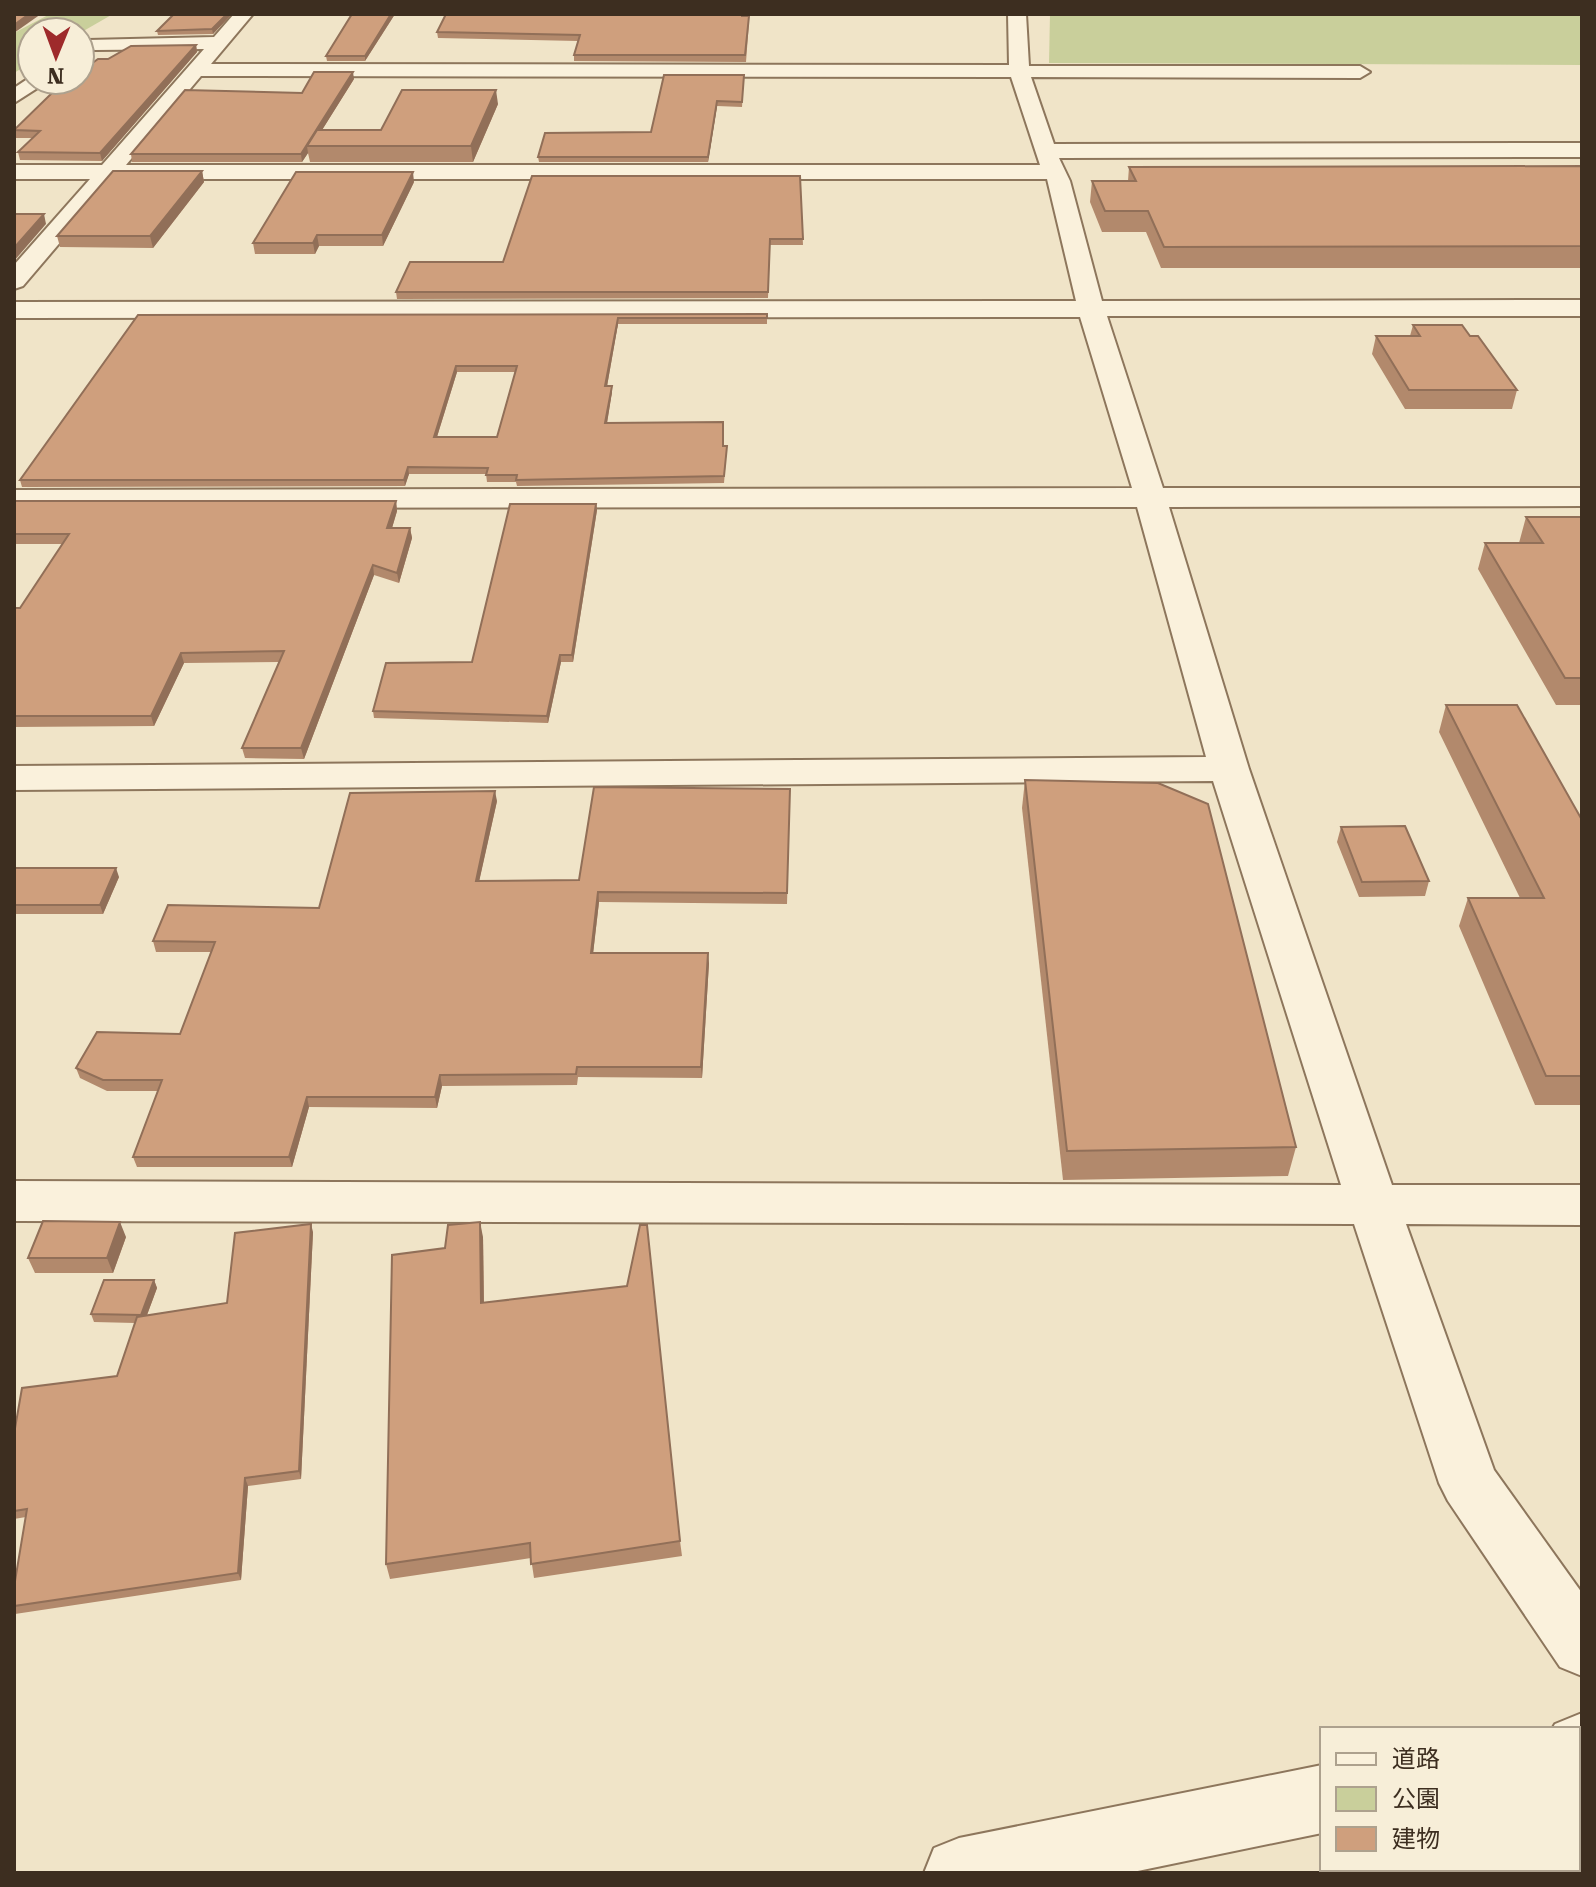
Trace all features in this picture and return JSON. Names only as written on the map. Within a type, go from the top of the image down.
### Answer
[{"type":"street","points":[[14,281],[244,14]]},
{"type":"street","points":[[1017,14],[1019,72],[1058,171],[1091,308],[1151,499],[1229,769],[1469,1483],[1582,1646]]},
{"type":"street","points":[[96,44],[132,21]]},
{"type":"street","points":[[96,49],[218,43]]},
{"type":"street","points":[[195,70],[1360,72]]},
{"type":"street","points":[[14,172],[1058,171],[1582,150]]},
{"type":"street","points":[[14,310],[1582,308]]},
{"type":"street","points":[[14,499],[1582,497]]},
{"type":"street","points":[[14,778],[1229,769]]},
{"type":"street","points":[[14,1201],[1582,1205]]},
{"type":"street","points":[[959,1873],[1320,1799]]},
{"type":"green space","points":[[113,14],[96,24],[96,16],[46,16]]},
{"type":"green space","points":[[1050,14],[1582,14],[1582,65],[1049,63]]},
{"type":"green space","points":[[16,32],[14,73],[14,33]]},
{"type":"building","points":[[14,14],[29,14],[16,16],[14,25]]},
{"type":"building","points":[[174,14],[227,14],[212,29],[157,31]]},
{"type":"building","points":[[352,14],[391,14],[365,56],[326,56]]},
{"type":"building","points":[[446,14],[749,16],[745,55],[574,55],[580,35],[437,32]]},
{"type":"building","points":[[196,45],[100,153],[18,152],[40,131],[14,130],[49,96],[96,96],[96,60],[108,59],[131,46]]},
{"type":"building","points":[[314,72],[353,72],[301,154],[131,154],[185,90],[302,93]]},
{"type":"building","points":[[664,75],[744,75],[742,102],[717,101],[708,157],[538,157],[545,133],[651,132]]},
{"type":"building","points":[[402,90],[496,90],[471,146],[307,146],[317,130],[381,130]]},
{"type":"building","points":[[1582,166],[1582,246],[1164,247],[1148,211],[1105,211],[1092,181],[1136,181],[1129,167]]},
{"type":"building","points":[[113,171],[202,171],[150,236],[57,236]]},
{"type":"building","points":[[296,172],[413,172],[382,235],[317,235],[313,243],[253,243]]},
{"type":"building","points":[[532,176],[800,176],[803,239],[770,239],[768,292],[396,292],[410,262],[503,262]]},
{"type":"building","points":[[14,214],[44,214],[14,248]]},
{"type":"building","points":[[767,314],[767,318],[618,318],[605,386],[612,386],[605,423],[723,422],[723,446],[727,446],[724,476],[516,480],[517,475],[486,475],[488,468],[408,467],[404,480],[20,480],[138,315]],"holes":[[[456,366],[517,366],[497,437],[434,437]]]},
{"type":"building","points":[[1413,325],[1462,325],[1470,336],[1478,336],[1517,390],[1409,390],[1376,336],[1420,336]]},
{"type":"building","points":[[14,501],[396,501],[387,528],[410,528],[397,573],[373,565],[301,748],[242,748],[284,651],[181,653],[151,716],[14,716],[14,608],[20,608],[69,534],[14,534]]},
{"type":"building","points":[[510,504],[596,504],[572,655],[560,655],[547,716],[373,711],[386,663],[472,662]]},
{"type":"building","points":[[1526,517],[1582,517],[1582,678],[1565,678],[1485,543],[1543,543]]},
{"type":"building","points":[[1446,705],[1517,705],[1582,820],[1582,1076],[1546,1076],[1468,898],[1544,898]]},
{"type":"building","points":[[1025,780],[1158,783],[1208,804],[1296,1147],[1067,1151]]},
{"type":"building","points":[[594,787],[790,789],[787,893],[598,892],[591,953],[708,953],[701,1067],[577,1067],[576,1074],[440,1075],[435,1097],[307,1097],[289,1157],[133,1157],[162,1080],[103,1080],[76,1068],[97,1032],[180,1034],[215,942],[153,941],[168,905],[319,908],[350,793],[495,791],[476,881],[579,880]]},
{"type":"building","points":[[1405,826],[1429,881],[1362,882],[1341,827]]},
{"type":"building","points":[[14,868],[116,868],[100,905],[14,905]]},
{"type":"building","points":[[43,1221],[120,1222],[107,1258],[28,1258]]},
{"type":"building","points":[[480,1222],[481,1303],[627,1286],[640,1225],[647,1225],[680,1541],[531,1564],[530,1543],[386,1564],[392,1255],[445,1248],[448,1225]]},
{"type":"building","points":[[311,1224],[299,1471],[245,1478],[238,1573],[14,1606],[14,1587],[27,1509],[14,1511],[14,1434],[22,1388],[117,1376],[137,1317],[227,1303],[235,1233]]},
{"type":"building","points":[[104,1280],[154,1280],[141,1315],[91,1314]]}]
